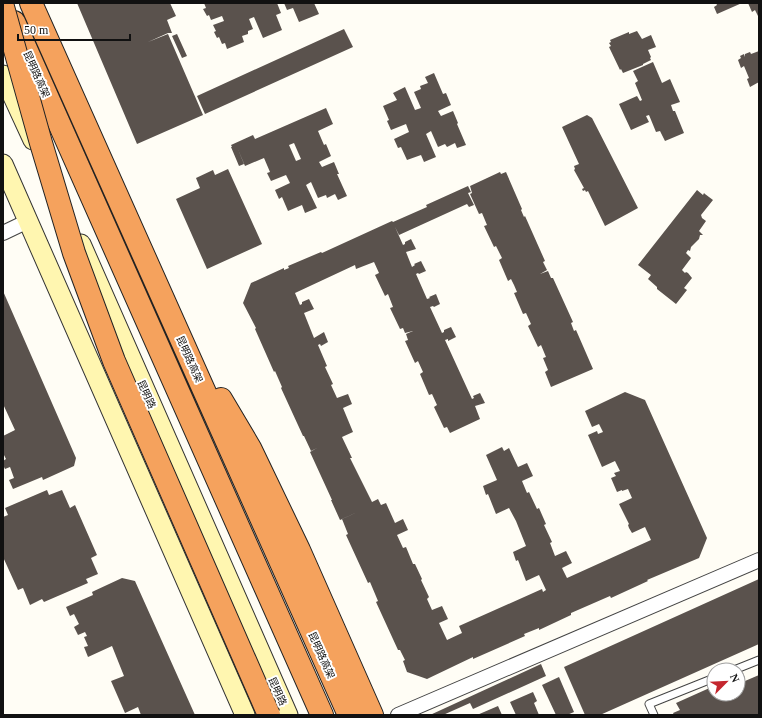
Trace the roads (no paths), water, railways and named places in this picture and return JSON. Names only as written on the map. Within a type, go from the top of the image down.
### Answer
[{"type":"highway","name":"昆明路高架","points":[[6,3],[322,715]]},
{"type":"highway","name":"昆明路高架","points":[[31,3],[349,715]]},
{"type":"highway","points":[[3,7],[41,143],[74,253],[111,354],[269,715]]},
{"type":"highway","points":[[175,324],[250,448],[299,550],[372,715]]},
{"type":"main road","name":"昆明路","points":[[3,75],[102,290],[288,715]]},
{"type":"main road","points":[[3,164],[245,715]]},
{"type":"street","points":[[3,232],[28,221]]},
{"type":"street","points":[[398,715],[759,560]]},
{"type":"lane","points":[[746,665],[759,660]]},
{"type":"lane","points":[[654,715],[649,704],[706,681]]}]
